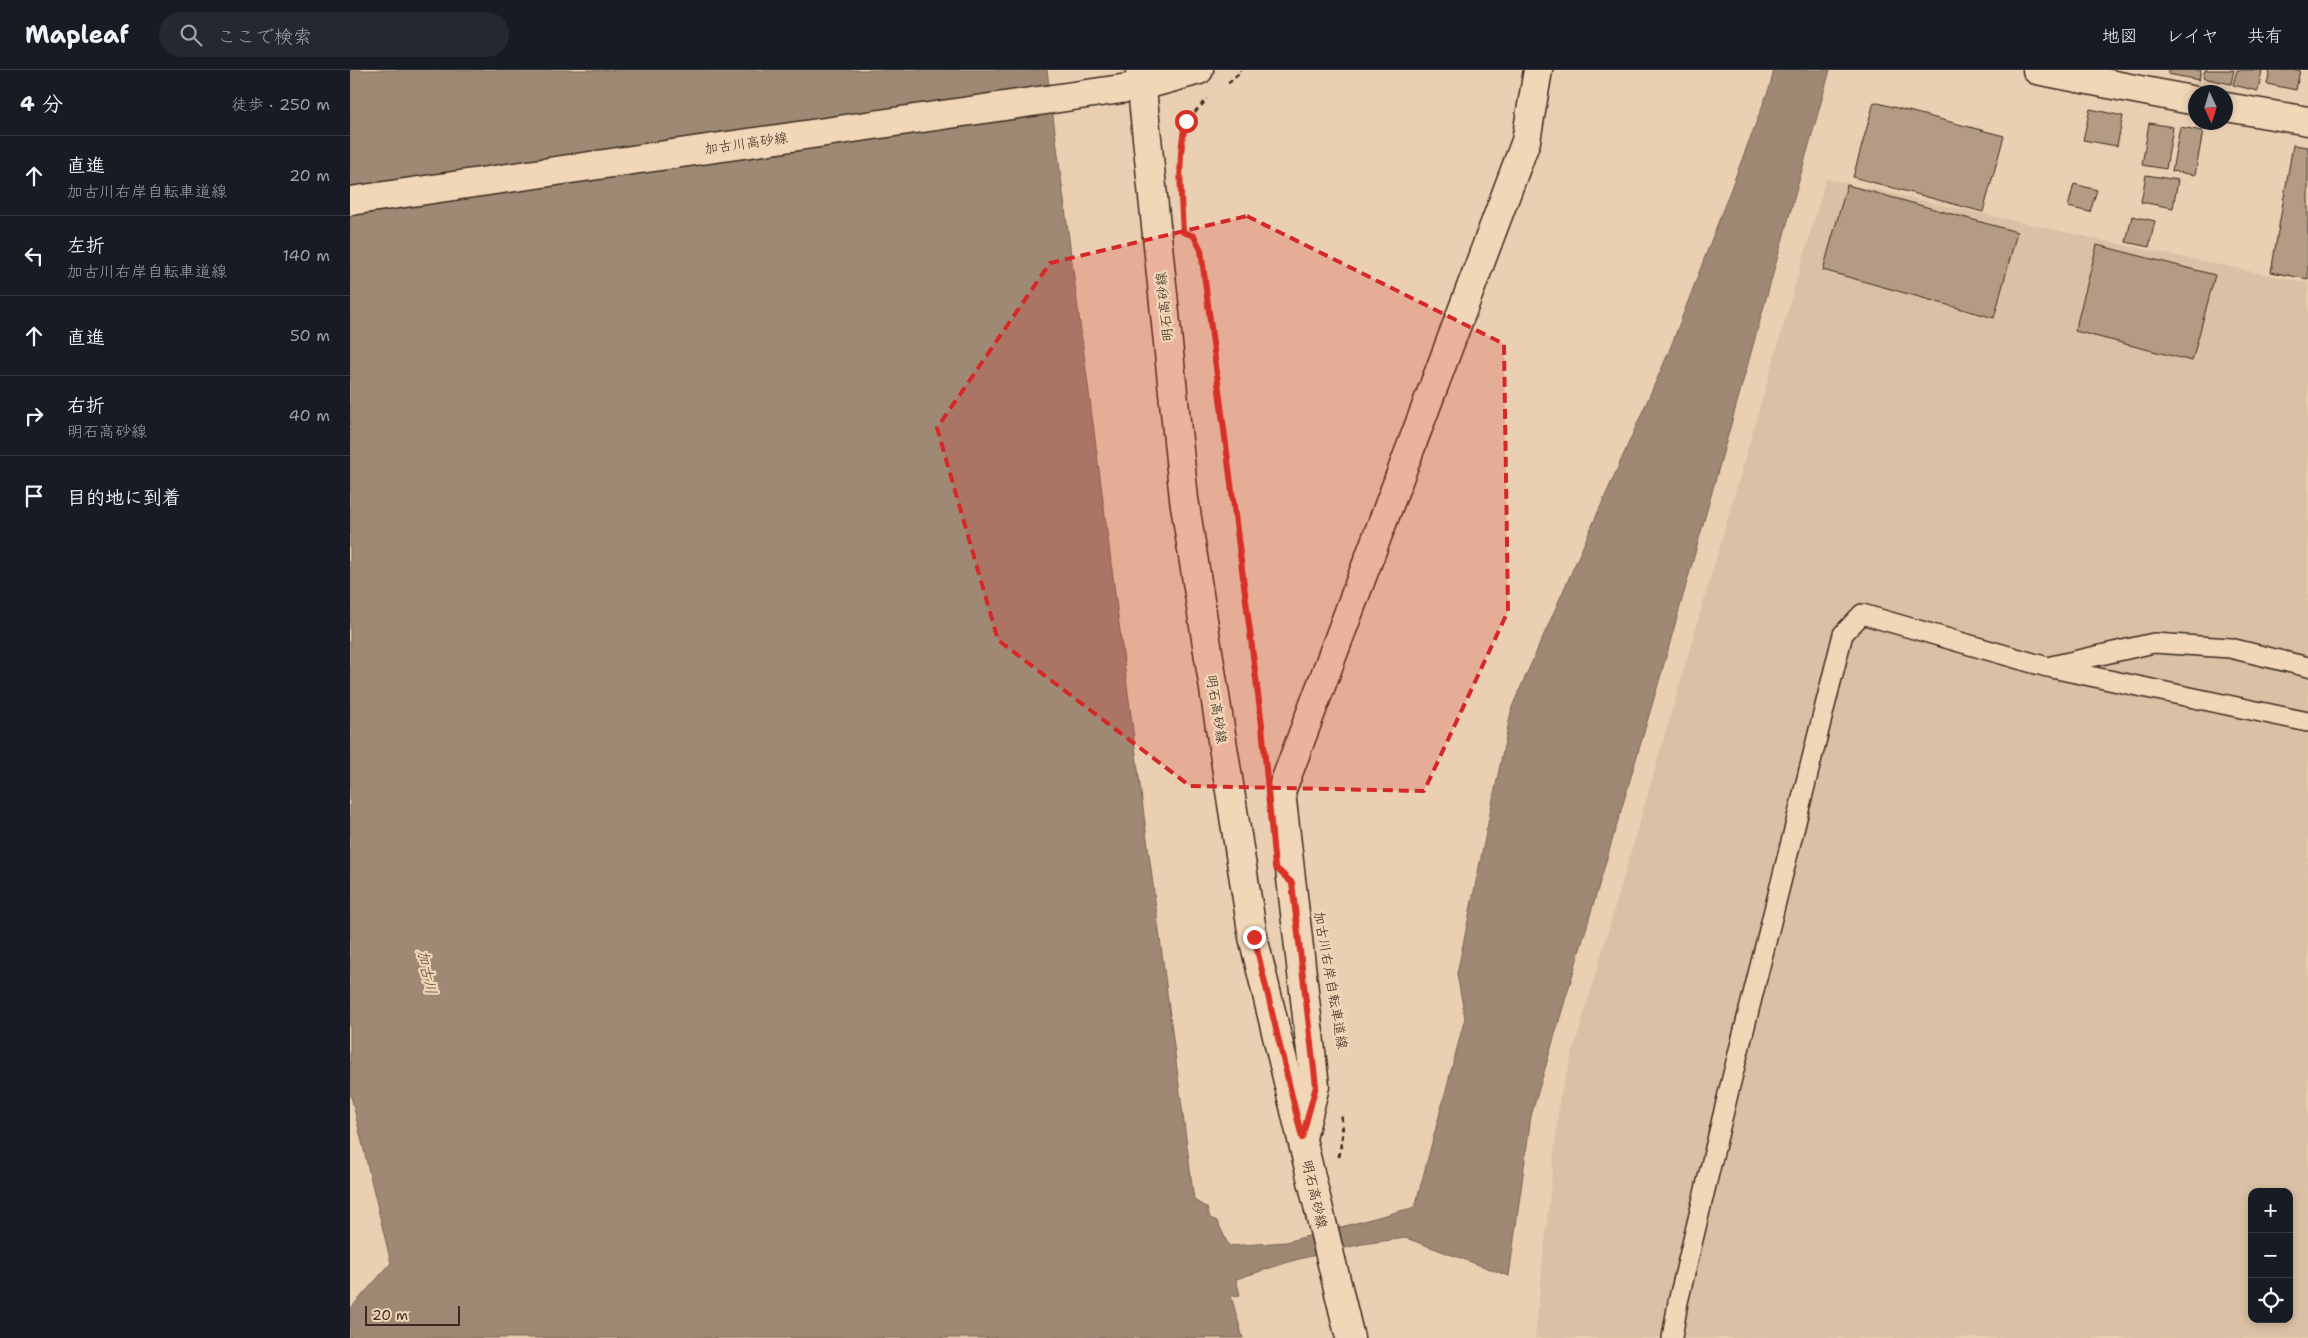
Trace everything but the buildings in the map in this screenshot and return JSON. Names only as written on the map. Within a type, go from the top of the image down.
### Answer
[{"type":"main road","name":"加古川高砂線","points":[[350,201],[1112,90],[1145,75],[1199,70]]},
{"type":"main road","points":[[1302,1138],[1316,1086],[1281,792],[1526,141],[1538,70]]},
{"type":"main road","points":[[2037,70],[2188,99]]},
{"type":"main road","name":"明石高砂線","points":[[1145,75],[1184,499],[1254,937],[1350,1338]]},
{"type":"main road","points":[[2233,108],[2308,121]]},
{"type":"lane","points":[[1672,1338],[1678,1302],[1729,1090],[1843,634],[1862,614],[2047,667],[2308,722]]},
{"type":"lane","points":[[2047,667],[2154,643],[2230,648],[2308,667]]},
{"type":"path","points":[[1222,87],[1241,70]]},
{"type":"path","points":[[1181,160],[1182,140],[1186,121],[1210,97]]},
{"type":"path","points":[[1183,232],[1194,236],[1201,250],[1264,753]]},
{"type":"path","points":[[1339,1162],[1343,1133],[1340,1114]]},
{"type":"highlighted area","points":[[1247,216],[1504,344],[1508,611],[1424,791],[1190,786],[998,640],[937,428],[1050,263]]},
{"type":"shaded area","points":[[1826,179],[2137,248],[2308,283],[2308,1338],[1535,1338],[1560,1097]]},
{"type":"water","name":"加古川","points":[[350,70],[1047,70],[1194,1200],[1207,1208],[1210,1218],[1217,1221],[1229,1246],[1286,1242],[1415,1207],[1465,1018],[1457,974],[1512,707],[1668,354],[1770,86],[1774,70],[1830,70],[1662,671],[1531,1116],[1509,1276],[1406,1238],[1362,1244],[1295,1260],[1236,1279],[1240,1295],[1231,1296],[1243,1338],[350,1338],[350,1309],[391,1263],[350,1092]]},
{"type":"route","points":[[1186,121],[1182,140],[1180,179],[1183,232],[1194,236],[1201,250],[1217,388],[1241,556],[1262,725],[1275,867],[1292,883],[1316,1086],[1302,1138],[1254,937]]}]
